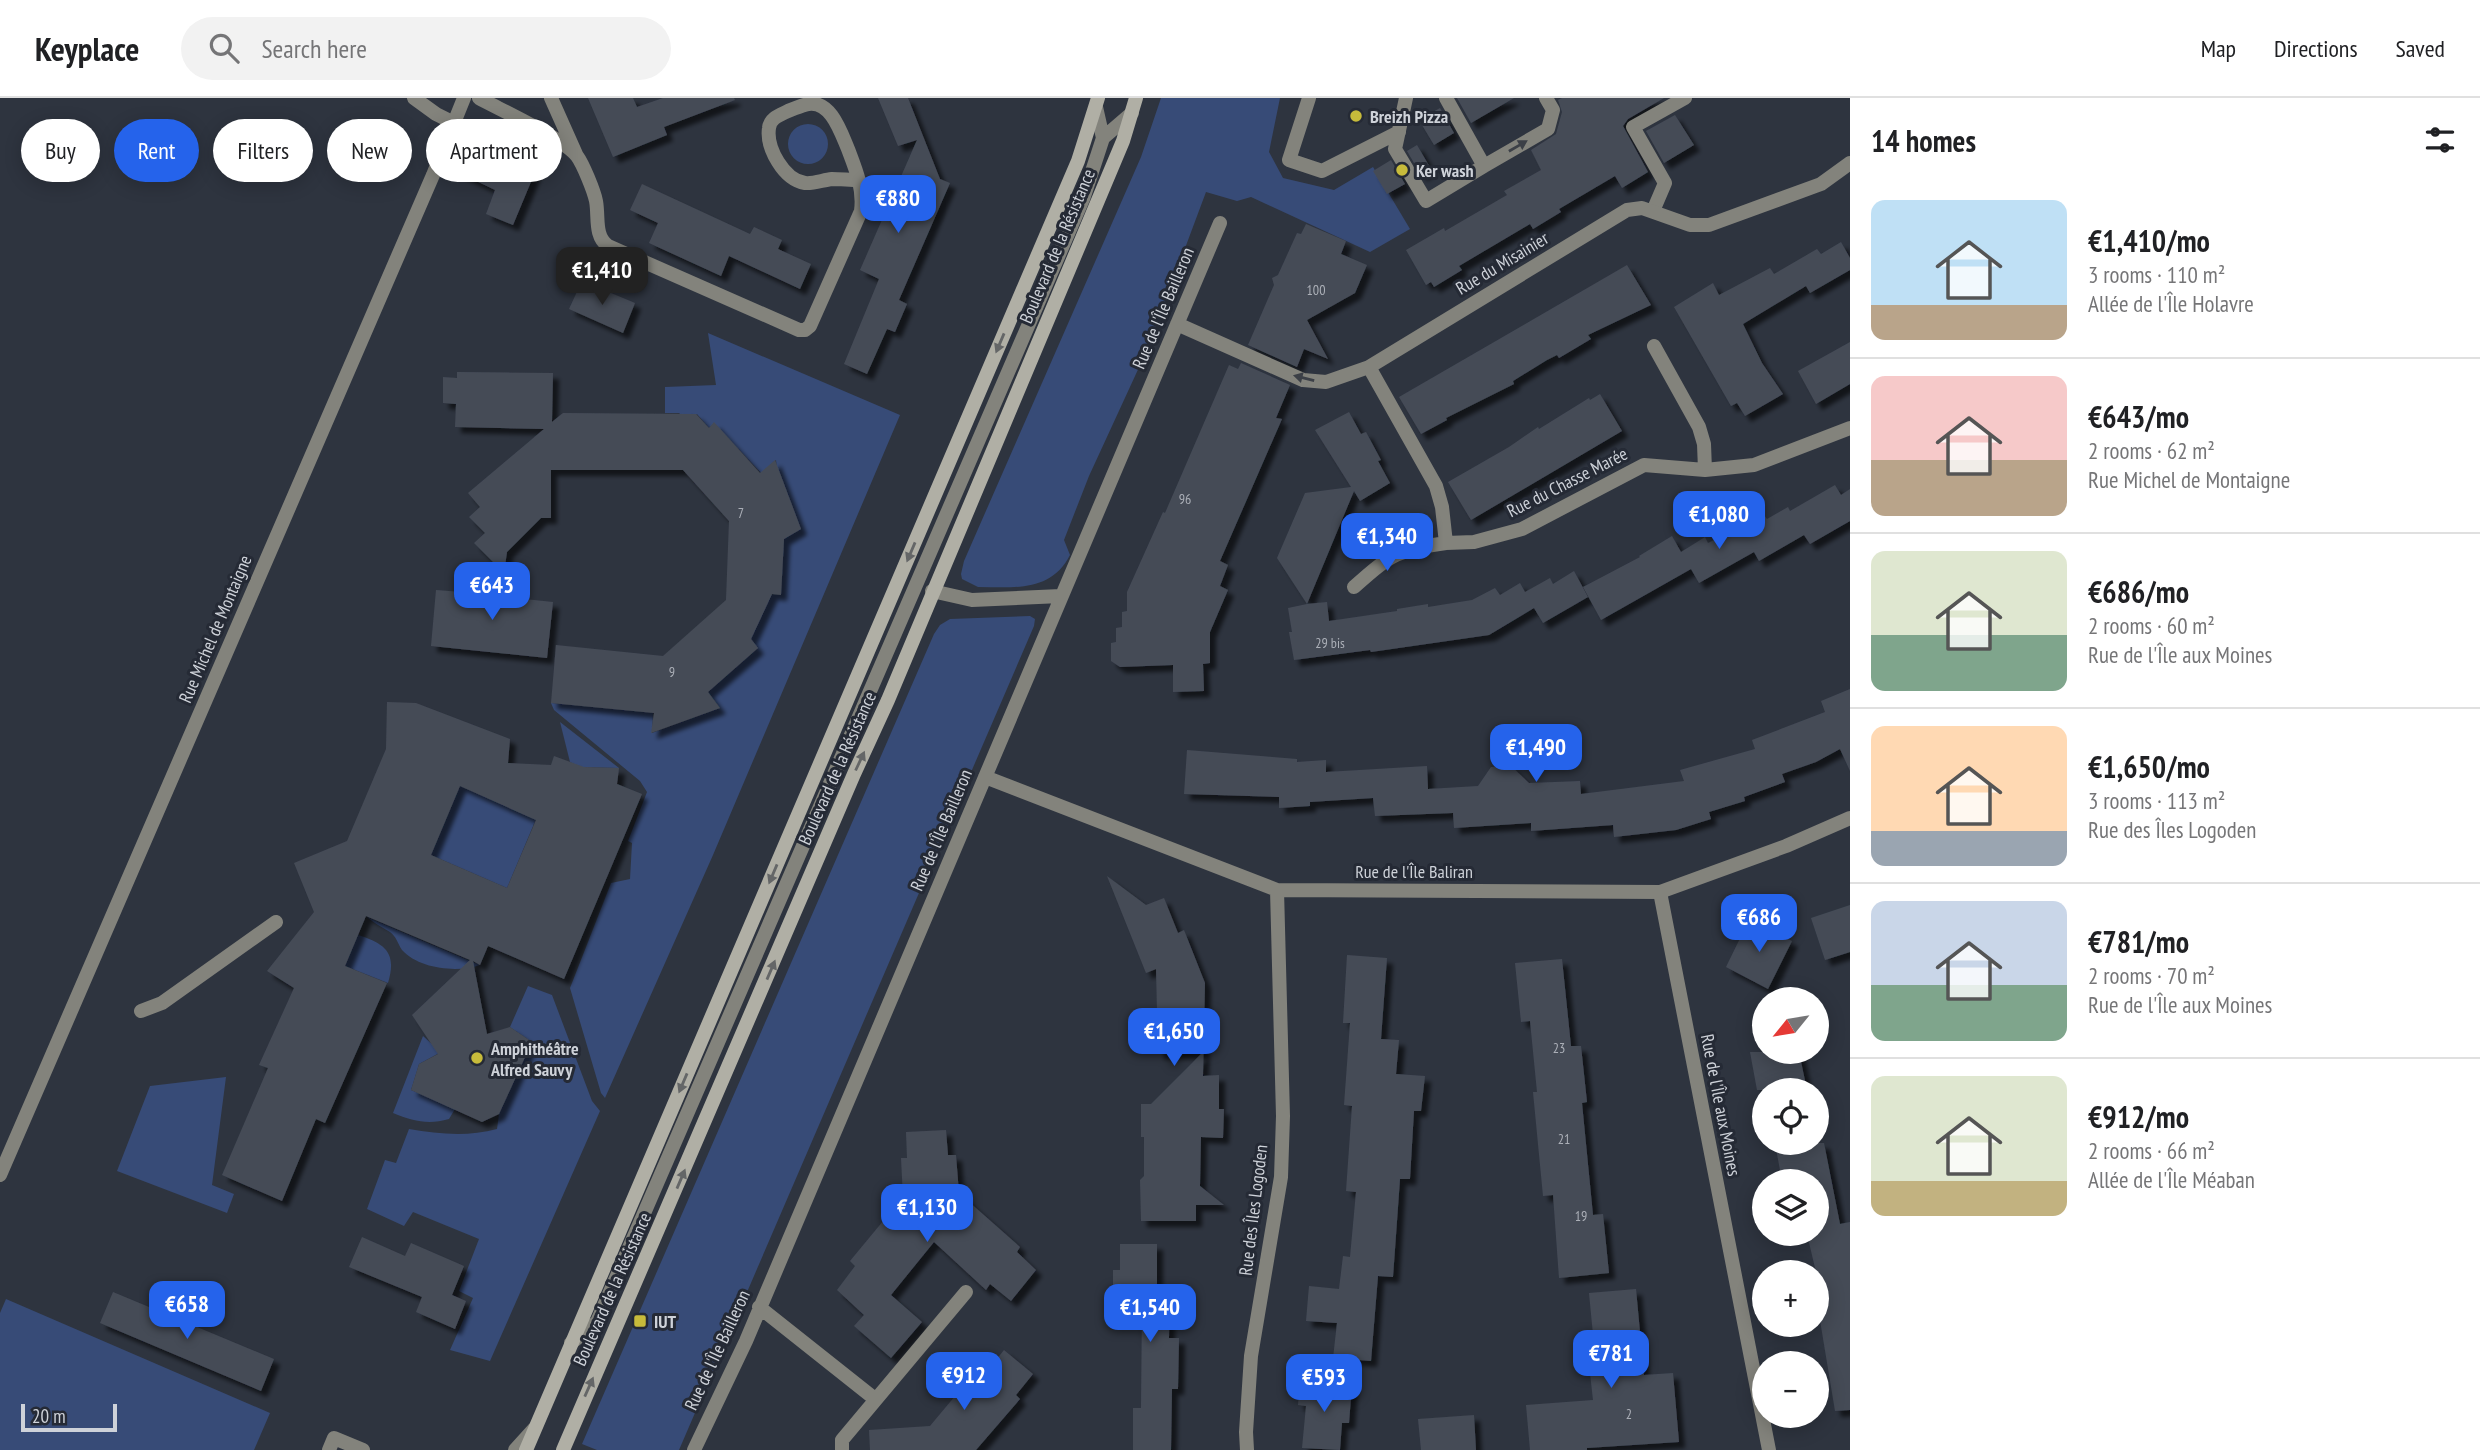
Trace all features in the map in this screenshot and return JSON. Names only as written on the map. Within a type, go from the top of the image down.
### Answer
[{"type":"main road","name":"Boulevard de la Résistance","points":[[563,1450],[888,700],[1123,141],[1136,98]]},
{"type":"main road","name":"Boulevard de la Résistance","points":[[526,1450],[1073,174],[1097,103]]},
{"type":"street","points":[[414,98],[446,119]]},
{"type":"street","name":"Rue Michel de Montaigne","points":[[456,119],[464,98]]},
{"type":"street","points":[[479,98],[550,136],[577,155]]},
{"type":"street","points":[[551,98],[595,199],[602,241],[799,330],[810,326],[861,211],[863,195],[859,180],[842,134],[831,114],[816,104],[808,104],[772,120],[769,128],[771,145],[787,172],[796,179],[805,183],[833,179],[859,180]]},
{"type":"street","points":[[1309,98],[1289,160],[1322,171],[1399,132]]},
{"type":"street","points":[[1406,98],[1395,149],[1426,201],[1548,129],[1553,110],[1546,98]]},
{"type":"street","points":[[1446,98],[1484,166]]},
{"type":"street","points":[[1653,211],[1665,183],[1633,127],[1685,98]]},
{"type":"street","points":[[570,1344],[597,1322],[1083,199],[1103,138],[1097,103]]},
{"type":"street","points":[[1103,138],[1132,113]]},
{"type":"street","name":"Rue du Misainier","points":[[1177,324],[1303,380],[1326,382],[1369,367],[1627,210],[1642,208],[1690,225],[1709,225],[1821,184],[1850,163]]},
{"type":"street","name":"Rue Michel de Montaigne","points":[[0,1175],[430,182]]},
{"type":"street","name":"Rue de l'Île Bailleron","points":[[694,1450],[746,1341],[1220,223]]},
{"type":"street","points":[[1654,346],[1699,427],[1704,444],[1705,470]]},
{"type":"street","points":[[1369,367],[1436,486],[1442,507],[1446,543]]},
{"type":"street","name":"Rue du Chasse Marée","points":[[1354,587],[1386,558],[1411,548],[1474,542],[1522,529],[1644,465],[1705,470],[1754,465],[1850,428]]},
{"type":"street","points":[[932,591],[971,600],[1061,596]]},
{"type":"street","name":"Rue de l'Île Baliran","points":[[985,777],[1277,890],[1660,892],[1786,846],[1850,818]]},
{"type":"street","name":"Rue des Îles Logoden","points":[[1247,1450],[1245,1432],[1251,1356],[1280,1177],[1283,1116],[1277,890]]},
{"type":"street","name":"Rue de l'Île aux Moines","points":[[1660,892],[1769,1450]]},
{"type":"street","points":[[141,1011],[162,1003],[276,922]]},
{"type":"street","points":[[842,1450],[842,1440],[966,1292]]},
{"type":"street","points":[[759,1307],[875,1399]]},
{"type":"street","points":[[514,1450],[535,1428]]},
{"type":"street","points":[[329,1450],[334,1438],[363,1450]]},
{"type":"shaded area","points":[[1161,98],[1280,98],[1269,152],[1283,178],[1334,190],[1373,167],[1410,229],[1370,252],[1251,197],[1237,201],[1206,192],[1147,350],[1089,476],[1064,540],[1070,555],[1062,567],[1042,582],[1017,587],[978,587],[962,579],[964,561],[1141,157]]},
{"type":"shaded area","points":[[808,124],[822,130],[828,144],[822,158],[808,164],[794,158],[788,144],[794,130]]},
{"type":"shaded area","points":[[708,333],[900,415],[713,855],[605,1098],[601,1093],[570,988],[611,883],[630,879],[632,843],[628,841],[647,792],[640,781],[554,710],[551,703],[653,713],[652,733],[720,708],[708,692],[757,649],[749,636],[768,594],[781,595],[784,529],[776,460],[761,473],[714,423],[709,428],[697,414],[688,421],[679,413],[665,413],[665,387],[716,385]]},
{"type":"shaded area","points":[[1030,616],[1035,619],[1034,626],[679,1450],[597,1450],[582,1444],[934,634],[940,625],[950,619]]},
{"type":"shaded area","points":[[560,722],[619,768],[580,767],[570,762]]},
{"type":"shaded area","points":[[460,786],[536,819],[507,888],[431,855]]},
{"type":"shaded area","points":[[367,917],[480,965],[450,969],[418,961],[402,950],[392,934]]},
{"type":"shaded area","points":[[358,935],[376,942],[387,951],[391,964],[388,983],[345,966]]},
{"type":"shaded area","points":[[528,986],[552,995],[592,1101],[600,1111],[490,1361],[450,1350],[473,1298],[459,1291],[479,1239],[413,1212],[404,1226],[367,1209],[385,1160],[396,1163],[409,1129],[453,1134],[497,1129],[499,1114],[532,1042],[510,1027]]},
{"type":"shaded area","points":[[423,1036],[441,1052],[419,1064],[411,1090],[455,1109],[449,1119],[421,1121],[393,1113]]},
{"type":"shaded area","points":[[226,1077],[212,1185],[234,1194],[227,1213],[117,1171],[150,1086]]},
{"type":"shaded area","points":[[6,1299],[270,1413],[254,1450],[0,1450],[0,1313]]},
{"type":"building","points":[[588,98],[633,98],[637,107],[663,98],[735,100],[664,127],[667,135],[613,157]]},
{"type":"building","points":[[878,98],[908,98],[940,179],[950,183],[899,300],[907,304],[895,332],[887,329],[867,374],[844,364],[879,279],[860,270],[917,140],[898,146]]},
{"type":"building","points":[[1457,98],[1514,98],[1471,123]]},
{"type":"building","points":[[1664,98],[1628,119],[1623,126],[1648,172],[1622,188],[1615,176],[1559,209],[1561,212],[1533,229],[1530,224],[1459,266],[1462,270],[1434,287],[1431,282],[1426,285],[1406,250],[1507,195],[1504,191],[1541,170],[1531,150],[1556,134],[1562,112],[1558,100]]},
{"type":"building","points":[[1440,108],[1454,133],[1434,145],[1419,120]]},
{"type":"building","points":[[1675,115],[1694,145],[1664,163],[1646,131]]},
{"type":"building","points":[[1417,145],[1431,169],[1421,175],[1407,151]]},
{"type":"building","points":[[1391,160],[1405,184],[1387,194],[1373,171]]},
{"type":"building","points":[[478,182],[531,182],[513,225],[486,214],[495,190]]},
{"type":"building","points":[[642,184],[750,234],[754,227],[782,240],[778,249],[811,264],[800,289],[729,256],[721,276],[649,243],[658,223],[630,210]]},
{"type":"building","points":[[1306,224],[1346,241],[1341,254],[1367,265],[1355,293],[1307,320],[1328,359],[1304,349],[1297,367],[1248,345],[1274,285],[1272,278],[1278,275],[1297,233],[1301,234]]},
{"type":"building","points":[[1841,242],[1850,258],[1850,270],[1810,293],[1806,286],[1743,324],[1762,363],[1783,394],[1745,416],[1737,403],[1731,406],[1674,307],[1713,283],[1719,295],[1770,268],[1774,274],[1817,249],[1821,254]]},
{"type":"building","points":[[1627,265],[1651,305],[1588,335],[1591,339],[1559,358],[1557,355],[1547,360],[1513,381],[1514,384],[1446,418],[1447,420],[1421,434],[1399,397]]},
{"type":"building","points":[[582,281],[635,303],[623,333],[569,309]]},
{"type":"building","points":[[1850,342],[1850,384],[1816,404],[1798,371]]},
{"type":"building","points":[[1241,363],[1290,385],[1276,418],[1282,419],[1220,561],[1228,565],[1220,586],[1228,590],[1210,632],[1210,663],[1203,664],[1204,691],[1173,692],[1173,665],[1120,667],[1111,661],[1111,643],[1116,642],[1116,628],[1122,627],[1122,612],[1127,611],[1127,592],[1163,512],[1165,513],[1229,365],[1238,369]]},
{"type":"building","points":[[457,372],[553,373],[552,422],[563,413],[696,414],[709,428],[714,422],[760,473],[775,460],[801,529],[784,539],[781,595],[772,594],[751,639],[758,648],[708,692],[720,708],[651,733],[654,713],[551,703],[556,645],[663,656],[726,600],[729,521],[683,470],[551,470],[551,518],[541,518],[507,552],[504,573],[474,543],[485,533],[469,517],[480,507],[468,493],[544,429],[455,427],[456,404],[443,403],[443,377],[457,378]]},
{"type":"building","points":[[1600,394],[1622,431],[1471,520],[1448,482],[1538,427],[1539,429]]},
{"type":"building","points":[[1349,412],[1361,434],[1366,432],[1390,483],[1360,501],[1354,491],[1307,604],[1277,558],[1305,493],[1351,487],[1315,430]]},
{"type":"building","points":[[1835,485],[1841,495],[1850,489],[1850,521],[1810,544],[1804,535],[1759,561],[1754,552],[1699,583],[1691,569],[1601,620],[1583,587],[1640,557],[1672,536],[1681,552],[1705,537],[1708,543],[1764,515],[1767,519],[1788,507],[1790,511]]},
{"type":"building","points":[[1574,571],[1588,597],[1543,623],[1534,608],[1489,635],[1294,660],[1288,608],[1327,602],[1329,621],[1428,604],[1428,607],[1472,600],[1495,588],[1500,595],[1520,583],[1525,592],[1550,578],[1553,584]]},
{"type":"building","points":[[475,584],[516,588],[515,598],[553,602],[547,658],[431,646],[436,590],[474,593]]},
{"type":"building","points":[[1850,689],[1850,771],[1840,749],[1816,762],[1782,774],[1785,782],[1744,797],[1745,801],[1709,812],[1711,819],[1676,830],[1614,837],[1613,825],[1531,831],[1531,823],[1454,828],[1453,813],[1375,816],[1373,798],[1310,802],[1310,806],[1279,808],[1279,797],[1184,794],[1187,750],[1297,759],[1297,762],[1326,760],[1326,772],[1427,766],[1428,789],[1478,786],[1491,767],[1511,766],[1529,783],[1580,781],[1581,794],[1684,781],[1680,770],[1755,749],[1752,740],[1825,712],[1821,701]]},
{"type":"building","points":[[387,702],[416,703],[510,739],[508,763],[551,765],[554,756],[584,767],[619,768],[617,784],[642,794],[564,979],[488,946],[480,965],[473,961],[487,1034],[510,1027],[532,1042],[499,1114],[482,1122],[411,1090],[419,1064],[438,1054],[412,1015],[470,960],[366,916],[345,966],[387,983],[325,1123],[316,1119],[282,1201],[222,1175],[268,1068],[259,1065],[294,988],[267,971],[314,912],[294,863],[347,841],[386,749]],"holes":[[[460,786],[536,820],[507,888],[431,855]]]},
{"type":"building","points":[[1107,876],[1146,905],[1164,898],[1178,933],[1184,930],[1205,983],[1203,1076],[1219,1075],[1219,1109],[1224,1109],[1223,1138],[1201,1137],[1200,1186],[1224,1205],[1196,1205],[1196,1221],[1141,1221],[1140,1180],[1144,1176],[1144,1137],[1141,1137],[1141,1104],[1151,1104],[1202,1053],[1158,1053],[1156,969],[1146,973]]},
{"type":"building","points":[[1850,905],[1850,952],[1825,960],[1811,918]]},
{"type":"building","points":[[1749,920],[1792,941],[1769,987],[1726,967]]},
{"type":"building","points":[[1347,955],[1387,958],[1381,1039],[1399,1040],[1396,1074],[1425,1076],[1421,1111],[1414,1111],[1410,1179],[1400,1179],[1393,1277],[1378,1276],[1371,1361],[1333,1358],[1337,1323],[1306,1321],[1309,1286],[1339,1289],[1343,1256],[1350,1257],[1356,1192],[1346,1191],[1352,1106],[1344,1105],[1350,1023],[1343,1023]]},
{"type":"building","points":[[1562,959],[1571,1046],[1581,1046],[1587,1102],[1582,1103],[1593,1215],[1603,1214],[1609,1273],[1559,1278],[1553,1195],[1543,1196],[1533,1092],[1537,1092],[1530,1021],[1521,1022],[1515,963]]},
{"type":"building","points":[[1752,1064],[1802,1064],[1804,1078],[1755,1078]]},
{"type":"building","points":[[946,1130],[948,1155],[956,1155],[959,1193],[1020,1247],[1017,1252],[1036,1270],[1011,1301],[990,1284],[986,1290],[934,1242],[891,1295],[922,1322],[891,1358],[854,1326],[864,1315],[837,1290],[855,1266],[850,1261],[903,1197],[901,1158],[907,1158],[906,1132]]},
{"type":"building","points":[[1777,1155],[1826,1155],[1840,1224],[1850,1222],[1850,1410],[1835,1411],[1829,1375],[1829,1351],[1825,1351],[1823,1337],[1829,1337],[1829,1260],[1813,1260],[1810,1246],[1829,1246],[1829,1169],[1780,1169]]},
{"type":"building","points":[[362,1237],[405,1256],[411,1243],[464,1266],[452,1295],[466,1301],[455,1329],[416,1312],[422,1297],[349,1267]]},
{"type":"building","points":[[1120,1244],[1157,1244],[1157,1285],[1170,1286],[1169,1338],[1179,1338],[1178,1389],[1172,1389],[1171,1450],[1133,1450],[1133,1408],[1141,1408],[1142,1304],[1113,1304],[1113,1270],[1120,1270]]},
{"type":"building","points":[[1636,1289],[1644,1375],[1673,1373],[1679,1442],[1587,1450],[1530,1450],[1526,1405],[1593,1400],[1587,1346],[1594,1345],[1589,1293]]},
{"type":"building","points":[[113,1292],[274,1359],[261,1391],[100,1323]]},
{"type":"building","points":[[1004,1350],[1033,1374],[1016,1395],[1020,1399],[976,1450],[870,1450],[869,1430],[930,1426],[981,1365],[988,1370]]},
{"type":"building","points":[[1300,1381],[1352,1385],[1349,1423],[1342,1423],[1340,1450],[1302,1448],[1306,1406],[1298,1405]]},
{"type":"building","points":[[1474,1415],[1476,1450],[1421,1450],[1418,1419]]},
{"type":"place","name":"Breizh Pizza","points":[[1356,116]]},
{"type":"place","name":"Ker wash","points":[[1402,170]]},
{"type":"place","name":"Amphithéâtre Alfred Sauvy","points":[[477,1058]]},
{"type":"place","name":"IUT","points":[[640,1321]]}]
